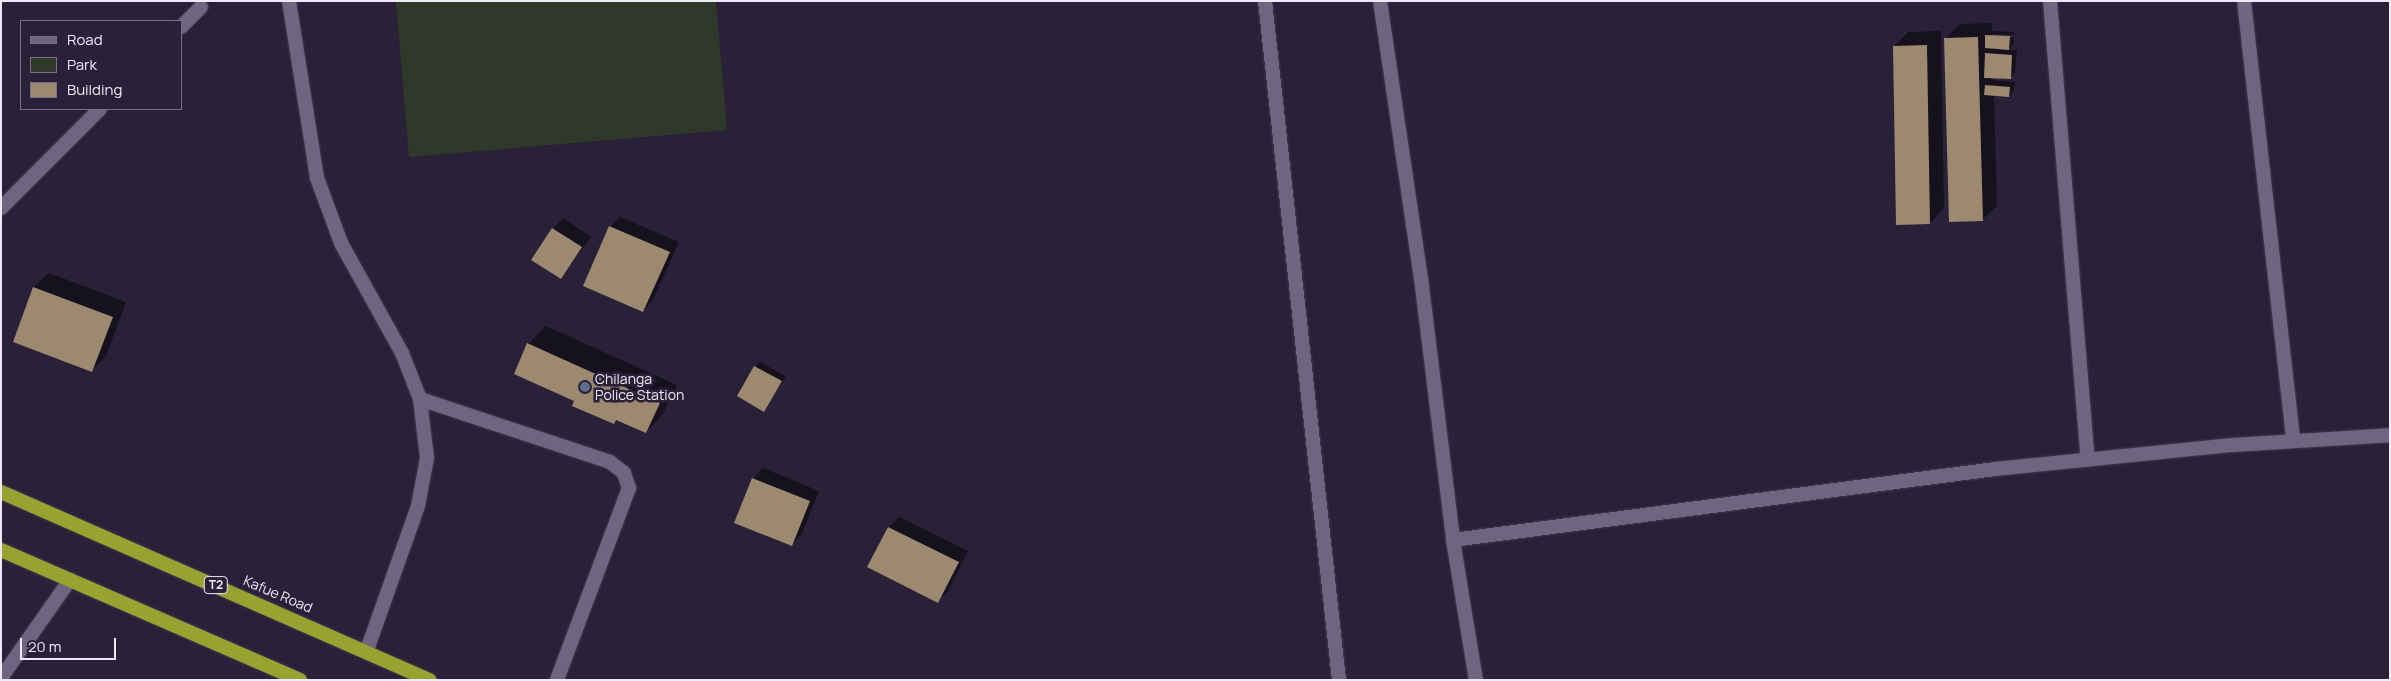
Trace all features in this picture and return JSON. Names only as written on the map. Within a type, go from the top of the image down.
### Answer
[{"type":"highway","name":"Kafue Road","points":[[1,492],[367,650],[430,680]]},
{"type":"highway","points":[[1,550],[300,680]]},
{"type":"street","points":[[289,1],[318,178],[341,243],[402,353],[420,399],[427,458],[418,506],[367,650]]},
{"type":"street","points":[[1266,1],[1339,680]]},
{"type":"street","points":[[1380,1],[1421,278],[1453,540],[1476,680]]},
{"type":"street","points":[[2050,1],[2088,459]]},
{"type":"street","points":[[2244,1],[2293,440]]},
{"type":"street","points":[[182,26],[201,8]]},
{"type":"street","points":[[1,208],[99,110]]},
{"type":"street","points":[[420,399],[610,462],[624,474],[630,488],[557,680]]},
{"type":"street","points":[[1453,540],[2088,459],[2293,440],[2390,435]]},
{"type":"street","points":[[1,678],[70,580]]},
{"type":"green space","points":[[396,1],[716,1],[727,130],[409,157]]},
{"type":"building","points":[[1985,35],[2010,36],[2009,50],[1985,48]]},
{"type":"building","points":[[1978,37],[1983,221],[1949,222],[1944,38]]},
{"type":"building","points":[[1927,45],[1930,224],[1896,225],[1893,46]]},
{"type":"building","points":[[1985,53],[2012,55],[2011,79],[1984,78]]},
{"type":"building","points":[[1985,85],[2010,87],[2009,97],[1984,95]]},
{"type":"building","points":[[609,226],[670,252],[643,312],[583,286]]},
{"type":"building","points":[[552,228],[582,247],[561,279],[531,260]]},
{"type":"building","points":[[33,287],[113,317],[92,372],[13,342]]},
{"type":"building","name":"Chilanga Police Station","points":[[527,343],[660,403],[646,433],[616,420],[614,424],[572,406],[574,401],[514,374]]},
{"type":"building","points":[[754,366],[782,381],[764,412],[737,396]]},
{"type":"building","points":[[752,478],[810,501],[792,546],[734,523]]},
{"type":"building","points":[[888,527],[959,562],[938,603],[867,567]]},
{"type":"place","name":"Chilanga Police Station","points":[[585,387]]}]
